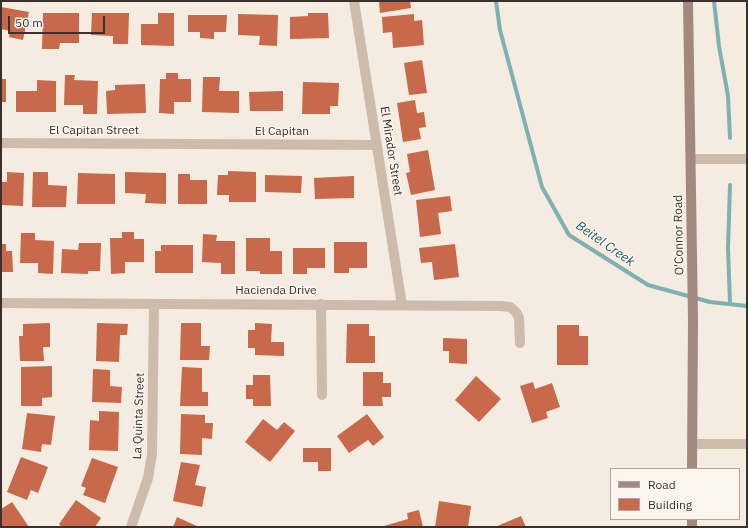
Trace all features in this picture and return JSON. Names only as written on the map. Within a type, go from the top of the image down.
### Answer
[{"type":"main road","name":"O'Connor Road","points":[[688,1],[693,320],[692,468]]},
{"type":"street","name":"El Mirador Street","points":[[354,1],[402,305]]},
{"type":"street","name":"El Capitan Street","points":[[1,143],[186,144]]},
{"type":"street","name":"El Capitan","points":[[186,144],[377,145]]},
{"type":"street","points":[[691,159],[747,159]]},
{"type":"street","name":"Hacienda Drive","points":[[1,303],[321,304],[510,307],[516,312],[519,318],[520,343]]},
{"type":"street","name":"La Quinta Street","points":[[132,527],[148,478],[152,454],[154,304]]},
{"type":"street","points":[[321,304],[322,395]]},
{"type":"street","points":[[692,444],[747,444]]},
{"type":"building","points":[[379,1],[410,1],[411,8],[380,13]]},
{"type":"building","points":[[1,7],[29,12],[23,40],[9,37],[10,31],[1,29]]},
{"type":"building","points":[[43,13],[79,13],[79,43],[60,43],[59,49],[42,49]]},
{"type":"building","points":[[92,13],[129,13],[128,44],[113,44],[113,36],[91,35]]},
{"type":"building","points":[[158,13],[174,13],[174,46],[141,45],[141,24],[158,24]]},
{"type":"building","points":[[308,13],[328,13],[329,38],[290,39],[290,17],[308,16]]},
{"type":"building","points":[[238,14],[278,15],[277,46],[259,45],[260,36],[238,35]]},
{"type":"building","points":[[414,14],[414,21],[422,20],[424,45],[393,48],[392,32],[383,33],[382,17]]},
{"type":"building","points":[[188,15],[227,15],[226,32],[214,32],[214,39],[200,38],[200,32],[188,32]]},
{"type":"building","points":[[422,60],[427,93],[409,95],[404,63]]},
{"type":"building","points":[[166,73],[178,73],[178,79],[191,79],[191,102],[174,102],[174,114],[159,113],[160,79],[166,79]]},
{"type":"building","points":[[65,75],[75,75],[74,80],[98,81],[97,114],[83,114],[83,105],[64,105]]},
{"type":"building","points":[[203,77],[220,77],[219,91],[239,91],[239,113],[202,112]]},
{"type":"building","points":[[1,79],[6,79],[6,102],[1,102]]},
{"type":"building","points":[[37,80],[56,81],[56,112],[16,112],[16,91],[37,91]]},
{"type":"building","points":[[303,82],[339,83],[338,106],[330,106],[330,114],[302,114]]},
{"type":"building","points":[[145,84],[146,113],[107,114],[106,91],[115,90],[115,85]]},
{"type":"building","points":[[283,91],[283,111],[250,111],[249,92]]},
{"type":"building","points":[[415,100],[417,113],[424,112],[426,127],[419,128],[421,139],[403,142],[397,103]]},
{"type":"building","points":[[428,150],[435,190],[411,195],[406,173],[410,172],[407,154]]},
{"type":"building","points":[[228,171],[256,172],[256,202],[229,202],[229,195],[217,195],[218,175],[228,175]]},
{"type":"building","points":[[7,172],[24,173],[23,206],[1,205],[1,182],[7,182]]},
{"type":"building","points":[[33,172],[48,172],[48,185],[67,186],[66,207],[32,207]]},
{"type":"building","points":[[125,172],[166,173],[166,204],[145,203],[146,194],[125,193]]},
{"type":"building","points":[[78,173],[115,174],[115,204],[77,204]]},
{"type":"building","points":[[178,174],[190,174],[190,180],[207,180],[207,204],[178,204]]},
{"type":"building","points":[[265,175],[302,176],[301,193],[265,192]]},
{"type":"building","points":[[354,176],[354,198],[315,199],[314,178]]},
{"type":"building","points":[[450,196],[452,211],[438,213],[441,234],[420,237],[416,200]]},
{"type":"building","points":[[122,232],[134,232],[134,239],[144,239],[144,262],[125,262],[125,273],[111,274],[110,238],[122,238]]},
{"type":"building","points":[[21,233],[35,233],[35,240],[54,241],[53,274],[38,273],[38,263],[20,263]]},
{"type":"building","points":[[203,234],[217,235],[216,241],[235,241],[235,274],[221,274],[221,263],[202,262]]},
{"type":"building","points":[[246,238],[270,238],[270,251],[282,251],[282,274],[260,274],[260,271],[246,271]]},
{"type":"building","points":[[334,242],[367,242],[367,268],[349,268],[349,273],[334,273]]},
{"type":"building","points":[[79,243],[101,243],[100,271],[88,271],[88,274],[61,273],[62,249],[78,250]]},
{"type":"building","points":[[1,244],[6,244],[6,251],[12,251],[13,272],[1,272]]},
{"type":"building","points":[[455,244],[459,277],[434,280],[432,262],[421,263],[419,248]]},
{"type":"building","points":[[161,245],[193,245],[193,273],[155,273],[155,251],[161,251]]},
{"type":"building","points":[[293,248],[325,248],[325,268],[307,268],[307,274],[293,274]]},
{"type":"building","points":[[50,323],[50,347],[43,347],[44,361],[20,361],[19,336],[23,336],[23,324]]},
{"type":"building","points":[[97,323],[128,324],[127,335],[120,335],[119,362],[96,361]]},
{"type":"building","points":[[181,323],[201,323],[201,346],[210,346],[209,360],[180,360]]},
{"type":"building","points":[[255,323],[272,324],[271,342],[284,342],[284,356],[255,355],[255,348],[248,348],[248,330],[255,330]]},
{"type":"building","points":[[347,324],[369,324],[369,336],[375,336],[375,363],[346,363]]},
{"type":"building","points":[[557,325],[579,325],[579,336],[588,336],[588,365],[557,365]]},
{"type":"building","points":[[443,338],[467,339],[467,364],[449,363],[449,351],[443,351]]},
{"type":"building","points":[[52,366],[52,397],[42,398],[42,406],[21,406],[21,367]]},
{"type":"building","points":[[182,367],[202,368],[202,392],[208,392],[208,406],[180,406]]},
{"type":"building","points":[[93,369],[110,370],[110,386],[122,387],[121,403],[92,402]]},
{"type":"building","points":[[363,372],[383,372],[383,383],[391,383],[391,397],[382,397],[383,406],[363,406]]},
{"type":"building","points":[[253,375],[270,375],[271,406],[253,406],[253,399],[246,399],[246,385],[253,385]]},
{"type":"building","points":[[476,376],[501,399],[479,422],[455,400]]},
{"type":"building","points":[[533,382],[535,389],[552,383],[560,407],[546,412],[548,418],[532,423],[520,386]]},
{"type":"building","points":[[99,411],[119,412],[118,451],[89,450],[90,420],[99,421]]},
{"type":"building","points":[[27,413],[55,416],[51,445],[42,444],[41,452],[22,449]]},
{"type":"building","points":[[181,414],[205,415],[205,423],[213,423],[212,439],[202,438],[202,455],[180,454]]},
{"type":"building","points":[[367,414],[384,437],[373,446],[368,440],[349,453],[337,436]]},
{"type":"building","points":[[263,419],[277,430],[284,422],[295,431],[270,462],[245,442]]},
{"type":"building","points":[[303,448],[331,448],[331,471],[318,471],[318,462],[303,462]]},
{"type":"building","points":[[21,457],[48,467],[38,493],[31,490],[27,500],[7,492]]},
{"type":"building","points":[[92,458],[118,467],[105,503],[83,495],[86,488],[81,486]]},
{"type":"building","points":[[181,462],[200,465],[195,485],[206,487],[202,507],[173,501]]},
{"type":"building","points":[[76,500],[101,518],[95,527],[62,527],[59,524]]},
{"type":"building","points":[[439,501],[471,506],[468,527],[435,527]]},
{"type":"building","points":[[12,502],[29,527],[1,527],[1,509]]},
{"type":"building","points":[[419,510],[423,527],[384,527],[408,519],[407,513]]},
{"type":"building","points":[[521,516],[526,527],[495,527]]},
{"type":"building","points":[[177,517],[199,527],[173,527]]},
{"type":"waterway","name":"Beitel Creek","points":[[496,1],[500,30],[542,187],[569,235],[648,285],[710,302],[747,306]]},
{"type":"waterway","points":[[714,1],[719,46],[728,96],[730,138]]},
{"type":"waterway","points":[[730,185],[728,248],[730,303]]}]
